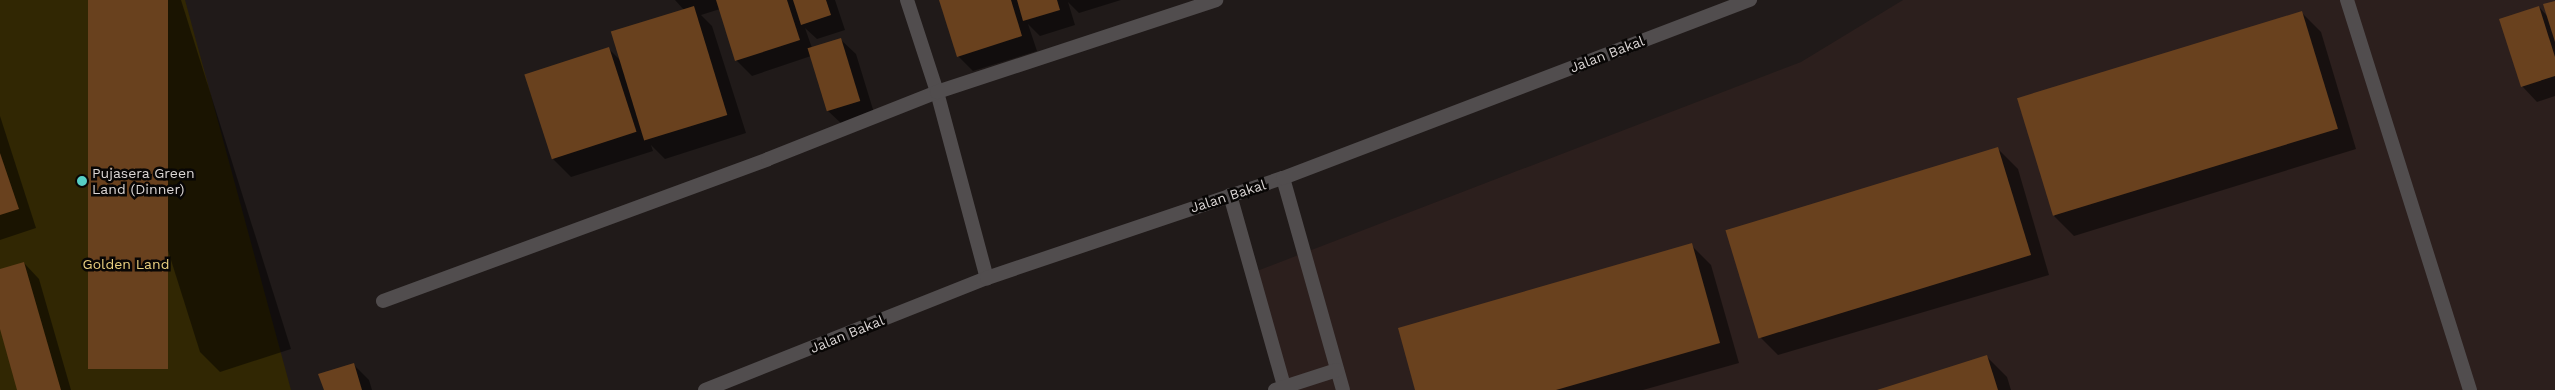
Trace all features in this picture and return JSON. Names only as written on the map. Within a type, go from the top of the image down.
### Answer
[{"type":"street","points":[[907,0],[937,92],[987,278]]},
{"type":"street","points":[[383,301],[768,159],[937,92],[1197,3],[1216,0]]},
{"type":"street","name":"Jalan Bakal","points":[[705,390],[987,278],[1283,178],[1750,0]]},
{"type":"street","points":[[2347,0],[2470,390]]},
{"type":"street","points":[[1283,178],[1343,390]]},
{"type":"street","points":[[1230,195],[1282,389],[1337,370]]},
{"type":"shaded area","points":[[1903,0],[2555,0],[2555,390],[1282,390],[1249,274],[1801,62]]},
{"type":"green space","name":"Golden Land","points":[[0,0],[185,0],[291,390],[0,390]]},
{"type":"building","points":[[88,0],[168,0],[168,369],[88,369]]},
{"type":"building","points":[[716,0],[787,0],[800,40],[735,61]]},
{"type":"building","points":[[793,0],[826,0],[831,15],[801,25]]},
{"type":"building","points":[[939,0],[1011,0],[1022,36],[957,57]]},
{"type":"building","points":[[1017,0],[1057,0],[1060,10],[1023,21]]},
{"type":"building","points":[[2555,1],[2555,42],[2543,4]]},
{"type":"building","points":[[694,6],[727,115],[644,140],[611,31]]},
{"type":"building","points":[[2539,6],[2555,57],[2555,76],[2521,87],[2499,19]]},
{"type":"building","points":[[2302,11],[2338,129],[2053,216],[2017,98]]},
{"type":"building","points":[[841,38],[860,101],[827,111],[808,48]]},
{"type":"building","points":[[609,47],[637,132],[552,159],[524,75]]},
{"type":"building","points":[[1998,147],[2031,255],[1758,338],[1725,230]]},
{"type":"building","points":[[0,153],[19,209],[0,215]]},
{"type":"building","points":[[1692,243],[1720,343],[1556,390],[1415,390],[1398,328]]},
{"type":"building","points":[[24,262],[61,390],[17,390],[0,329],[0,269]]},
{"type":"building","points":[[1987,355],[1998,390],[1877,390]]},
{"type":"building","points":[[354,363],[362,390],[324,390],[318,374]]},
{"type":"place","name":"Pujasera Green Land (Dinner)","points":[[82,181]]}]
